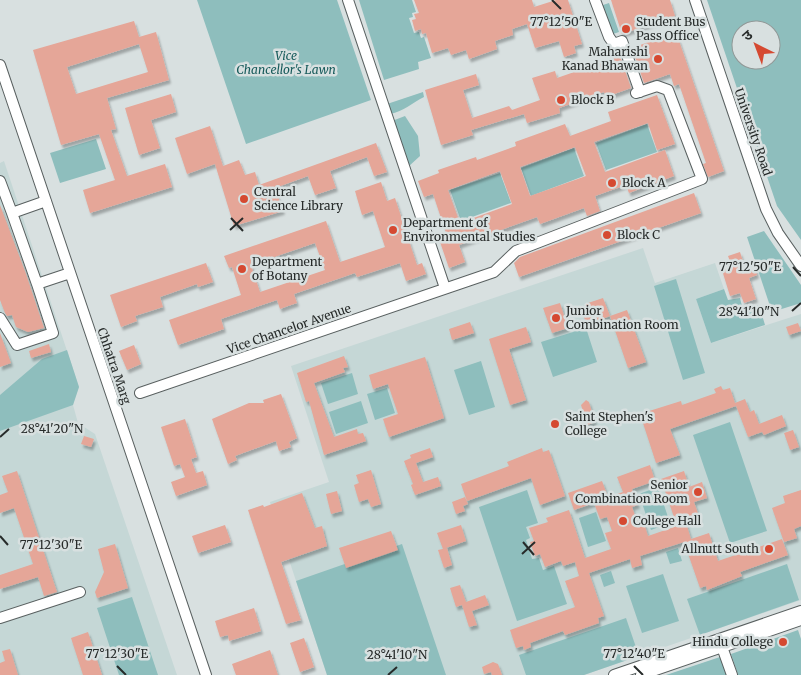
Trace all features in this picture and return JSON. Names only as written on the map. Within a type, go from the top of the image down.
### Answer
[{"type":"street","points":[[348,0],[445,288]]},
{"type":"street","name":"Vice Chancelor Avenue","points":[[140,393],[494,272],[516,251],[702,179],[668,90],[658,86],[638,92],[622,41],[614,44],[609,37],[595,0]]},
{"type":"street","name":"University Road","points":[[695,0],[766,209],[778,234],[801,266]]},
{"type":"street","name":"Chhatra Marg","points":[[0,64],[3,79],[46,201],[203,674]]},
{"type":"street","points":[[0,181],[38,284],[53,333],[17,345],[0,318]]},
{"type":"street","points":[[12,213],[46,201]]},
{"type":"street","points":[[38,284],[70,273]]},
{"type":"street","points":[[0,618],[80,592]]},
{"type":"street","points":[[641,675],[800,620]]},
{"type":"street","points":[[614,675],[800,620]]},
{"type":"street","points":[[722,647],[732,675]]},
{"type":"shaded area","points":[[4,161],[79,387],[73,405],[78,423],[95,434],[177,675],[0,675],[0,163]]},
{"type":"shaded area","name":"Saint Stephen's College","points":[[643,248],[655,283],[715,263],[724,289],[696,299],[711,343],[801,314],[801,600],[584,675],[327,675],[270,502],[329,482],[291,366]]},
{"type":"green space","name":"Vice Chancellor's Lawn","points":[[197,0],[337,0],[371,100],[246,144]]},
{"type":"green space","points":[[359,0],[412,0],[416,12],[412,13],[413,17],[409,18],[414,33],[419,32],[421,38],[424,37],[431,58],[418,62],[419,69],[384,80]]},
{"type":"green space","points":[[707,0],[801,0],[801,240],[777,206]]},
{"type":"green space","points":[[609,3],[619,32],[610,35],[600,6]]},
{"type":"green space","points":[[423,92],[424,97],[404,109],[390,114],[387,104]]},
{"type":"green space","points":[[405,116],[418,136],[420,156],[408,167],[392,121]]},
{"type":"green space","points":[[647,124],[657,152],[606,170],[596,143]]},
{"type":"green space","points":[[96,139],[106,169],[60,183],[50,153]]},
{"type":"green space","points":[[574,148],[584,176],[531,196],[521,168]]},
{"type":"green space","points":[[500,173],[511,203],[461,221],[450,190]]},
{"type":"green space","points":[[764,231],[801,285],[801,303],[772,312],[747,237]]},
{"type":"green space","points":[[676,279],[705,373],[683,380],[654,286]]},
{"type":"green space","points":[[724,289],[728,300],[740,298],[743,310],[759,305],[765,325],[711,343],[696,299]]},
{"type":"green space","points":[[586,328],[597,362],[553,377],[541,342]]},
{"type":"green space","points":[[67,350],[79,387],[73,405],[0,431],[0,395],[42,359]]},
{"type":"green space","points":[[481,361],[495,407],[469,415],[454,370]]},
{"type":"green space","points":[[352,373],[358,394],[328,404],[321,383]]},
{"type":"green space","points":[[387,388],[395,413],[375,420],[367,394]]},
{"type":"green space","points":[[361,401],[368,423],[336,434],[329,412]]},
{"type":"green space","points":[[730,422],[767,531],[730,543],[693,435]]},
{"type":"green space","points":[[658,487],[670,523],[651,530],[639,494]]},
{"type":"green space","points":[[527,490],[538,523],[526,527],[530,538],[526,540],[532,559],[539,558],[543,570],[554,566],[567,604],[517,621],[479,507]]},
{"type":"green space","points":[[596,512],[606,541],[588,547],[579,518]]},
{"type":"green space","points":[[402,544],[446,675],[327,675],[296,581]]},
{"type":"green space","points":[[678,548],[682,561],[670,564],[666,552]]},
{"type":"green space","points":[[787,564],[799,600],[700,635],[687,599]]},
{"type":"green space","points":[[611,571],[615,583],[604,587],[600,575]]},
{"type":"green space","points":[[663,574],[679,621],[642,633],[626,586]]},
{"type":"green space","points":[[132,597],[158,675],[119,675],[97,608]]},
{"type":"green space","points":[[626,618],[639,656],[584,675],[526,675],[519,655]]},
{"type":"green space","name":"Hindu College","points":[[798,630],[801,639],[801,675],[738,675],[731,654]]},
{"type":"green space","points":[[723,656],[729,675],[666,675]]},
{"type":"building","points":[[414,0],[532,0],[534,7],[556,0],[568,0],[582,44],[574,46],[576,53],[564,57],[559,41],[535,48],[527,24],[512,29],[513,35],[495,41],[497,49],[469,59],[466,50],[451,55],[448,48],[432,53],[426,33],[422,34],[421,29],[415,31],[412,20],[416,19],[414,14],[419,13]]},
{"type":"building","points":[[611,0],[670,0],[675,16],[622,34]]},
{"type":"building","points":[[134,21],[139,37],[156,32],[169,80],[107,98],[116,129],[111,130],[127,176],[165,164],[172,187],[90,213],[83,190],[115,180],[99,134],[61,145],[33,50]],"holes":[[[139,44],[148,72],[76,94],[67,67]]]},
{"type":"building","name":"Maharishi Kanad Bhawan","points":[[676,32],[724,171],[708,177],[703,164],[706,163],[679,84],[674,86],[670,74],[644,83],[632,48]]},
{"type":"building","name":"Block B","points":[[620,56],[631,88],[606,97],[604,92],[559,108],[560,113],[527,123],[524,114],[471,130],[473,135],[441,145],[425,90],[476,74],[479,85],[463,90],[472,118],[509,106],[512,110],[540,100],[532,78],[555,71],[557,78]]},
{"type":"building","points":[[171,94],[176,112],[151,120],[160,148],[139,155],[125,108]]},
{"type":"building","name":"Block A","points":[[657,95],[675,144],[657,150],[648,123],[594,142],[605,172],[665,150],[674,176],[629,193],[626,185],[595,196],[600,211],[587,216],[584,208],[540,224],[537,217],[459,245],[465,262],[449,268],[439,239],[447,236],[433,194],[424,197],[418,181],[439,173],[438,170],[476,157],[477,160],[516,146],[515,142],[565,124],[570,136],[611,121],[608,112]],"holes":[[[575,147],[586,176],[530,196],[520,167]],[[500,171],[512,204],[460,223],[448,190]]]},
{"type":"building","points":[[210,126],[223,166],[239,160],[245,175],[255,172],[259,185],[376,143],[387,172],[374,176],[367,157],[330,171],[336,188],[315,195],[308,176],[275,188],[283,211],[234,226],[215,164],[187,174],[175,138]]},
{"type":"building","points":[[381,182],[387,201],[395,198],[417,265],[422,263],[426,274],[406,281],[400,263],[357,277],[355,273],[294,294],[297,303],[280,309],[277,300],[221,319],[224,329],[178,345],[169,320],[241,295],[232,267],[229,268],[224,256],[326,221],[340,262],[385,247],[373,211],[362,215],[355,191]],"holes":[[[315,243],[325,270],[260,292],[251,265]]]},
{"type":"building","name":"Block C","points":[[694,193],[701,213],[519,277],[514,263],[520,257]]},
{"type":"building","points":[[0,205],[44,328],[28,332],[16,327],[12,315],[7,316],[0,300]]},
{"type":"building","points":[[740,252],[746,271],[755,268],[757,275],[749,278],[756,299],[744,303],[740,293],[730,296],[722,270],[732,267],[728,256]]},
{"type":"building","points":[[206,263],[213,282],[198,287],[197,284],[160,297],[163,307],[135,316],[137,321],[121,327],[110,295]]},
{"type":"building","points":[[603,298],[610,316],[587,325],[583,315],[588,313],[585,304]]},
{"type":"building","points":[[560,303],[568,328],[552,333],[543,308]]},
{"type":"building","points":[[627,310],[646,362],[628,368],[610,316]]},
{"type":"building","points":[[470,322],[474,333],[452,340],[449,329]]},
{"type":"building","points":[[798,323],[801,331],[789,335],[786,327]]},
{"type":"building","points":[[526,327],[531,342],[509,349],[526,400],[510,405],[489,339]]},
{"type":"building","points":[[0,333],[11,363],[0,367]]},
{"type":"building","points":[[49,344],[51,352],[31,358],[29,351]]},
{"type":"building","points":[[134,345],[141,364],[127,370],[119,351]]},
{"type":"building","points":[[344,356],[348,367],[343,368],[345,372],[314,383],[334,437],[357,429],[358,434],[363,433],[366,441],[324,455],[309,401],[306,402],[297,373]]},
{"type":"building","points":[[425,357],[444,418],[389,437],[383,419],[398,414],[388,384],[373,389],[369,375]]},
{"type":"building","points":[[721,386],[723,390],[730,388],[736,406],[670,429],[680,455],[656,463],[642,420],[648,417],[646,412],[681,401],[682,405],[716,393],[714,389]]},
{"type":"building","points":[[281,394],[297,438],[289,442],[291,447],[279,451],[276,441],[235,456],[237,460],[228,464],[212,419],[249,403],[264,403],[263,400]]},
{"type":"building","points":[[745,399],[750,412],[754,410],[759,424],[782,415],[786,426],[764,435],[762,432],[748,437],[735,403]]},
{"type":"building","points":[[586,400],[589,402],[595,422],[587,425],[581,405]]},
{"type":"building","points":[[185,419],[197,457],[191,459],[196,473],[203,471],[207,485],[176,496],[171,482],[185,477],[180,464],[174,466],[161,427]]},
{"type":"building","points":[[793,430],[799,447],[790,450],[784,433]]},
{"type":"building","points":[[84,436],[94,439],[91,447],[81,444]]},
{"type":"building","points":[[430,448],[433,457],[416,463],[423,482],[438,477],[441,486],[415,495],[404,461],[411,458],[410,455]]},
{"type":"building","points":[[542,448],[543,452],[549,450],[565,496],[540,505],[531,478],[467,501],[461,484],[509,466],[507,462]]},
{"type":"building","points":[[650,465],[655,481],[632,489],[638,505],[632,507],[637,521],[643,520],[648,536],[677,526],[661,479],[684,471],[689,487],[702,482],[707,498],[694,502],[700,519],[686,523],[691,539],[709,533],[718,561],[782,539],[788,555],[740,572],[742,576],[707,590],[706,586],[700,588],[684,542],[640,556],[642,565],[632,568],[630,559],[589,573],[604,616],[598,618],[599,623],[565,635],[563,631],[530,643],[531,647],[524,650],[523,646],[516,648],[510,630],[575,607],[565,581],[579,576],[575,562],[563,566],[561,561],[545,567],[540,554],[535,556],[530,542],[534,541],[529,528],[548,522],[546,518],[569,510],[585,558],[611,549],[605,533],[612,531],[607,517],[600,519],[594,503],[574,510],[568,493],[602,481],[608,497],[623,492],[617,477]]},
{"type":"building","points":[[371,470],[381,504],[371,507],[368,499],[359,502],[354,485],[359,483],[356,475]]},
{"type":"building","points":[[17,471],[57,592],[44,596],[38,577],[0,589],[0,575],[33,564],[14,508],[0,513],[0,495],[8,492],[2,476]]},
{"type":"building","points":[[801,490],[801,526],[794,529],[797,538],[784,542],[772,508],[785,503],[783,496]]},
{"type":"building","points":[[337,491],[342,511],[331,514],[326,494]]},
{"type":"building","points":[[302,493],[315,528],[322,526],[327,546],[281,562],[301,620],[286,624],[248,510],[263,505],[264,507]]},
{"type":"building","points":[[465,497],[468,504],[463,506],[465,511],[456,514],[452,502]]},
{"type":"building","points":[[225,525],[231,542],[198,553],[192,536]]},
{"type":"building","points":[[461,525],[466,541],[443,549],[437,533]]},
{"type":"building","points":[[391,531],[398,550],[346,568],[339,548]]},
{"type":"building","points":[[115,544],[128,588],[97,598],[95,592],[104,572],[98,549]]},
{"type":"building","points":[[447,548],[452,565],[444,568],[438,550]]},
{"type":"building","points":[[460,585],[466,602],[485,595],[489,605],[472,611],[477,625],[469,627],[462,605],[456,607],[450,588]]},
{"type":"building","points":[[254,608],[261,631],[229,641],[228,635],[220,637],[215,621]]},
{"type":"building","points":[[88,632],[102,675],[83,675],[71,638]]},
{"type":"building","points":[[304,638],[314,667],[300,672],[290,643]]},
{"type":"building","points":[[10,649],[18,675],[0,675],[0,663],[5,661],[2,651]]},
{"type":"building","points":[[270,650],[278,675],[236,675],[232,664]]},
{"type":"building","points":[[493,662],[498,664],[502,675],[492,675],[491,672],[484,674],[482,667]]},
{"type":"place","name":"Student Bus Pass Office","points":[[626,29]]},
{"type":"place","name":"Maharishi Kanad Bhawan","points":[[658,59]]},
{"type":"place","name":"Block B","points":[[561,100]]},
{"type":"place","name":"Block A","points":[[612,183]]},
{"type":"place","name":"Central Science Library","points":[[244,199]]},
{"type":"place","name":"Department of Environmental Studies","points":[[393,230]]},
{"type":"place","name":"Block C","points":[[607,235]]},
{"type":"place","name":"Department of Botany","points":[[242,269]]},
{"type":"place","name":"Junior Combination Room","points":[[556,318]]},
{"type":"place","name":"Saint Stephen's College","points":[[555,424]]},
{"type":"place","name":"Senior Combination Room","points":[[698,492]]},
{"type":"place","name":"College Hall","points":[[623,521]]},
{"type":"place","name":"Allnutt South","points":[[769,549]]},
{"type":"place","name":"Hindu College","points":[[783,642]]}]
